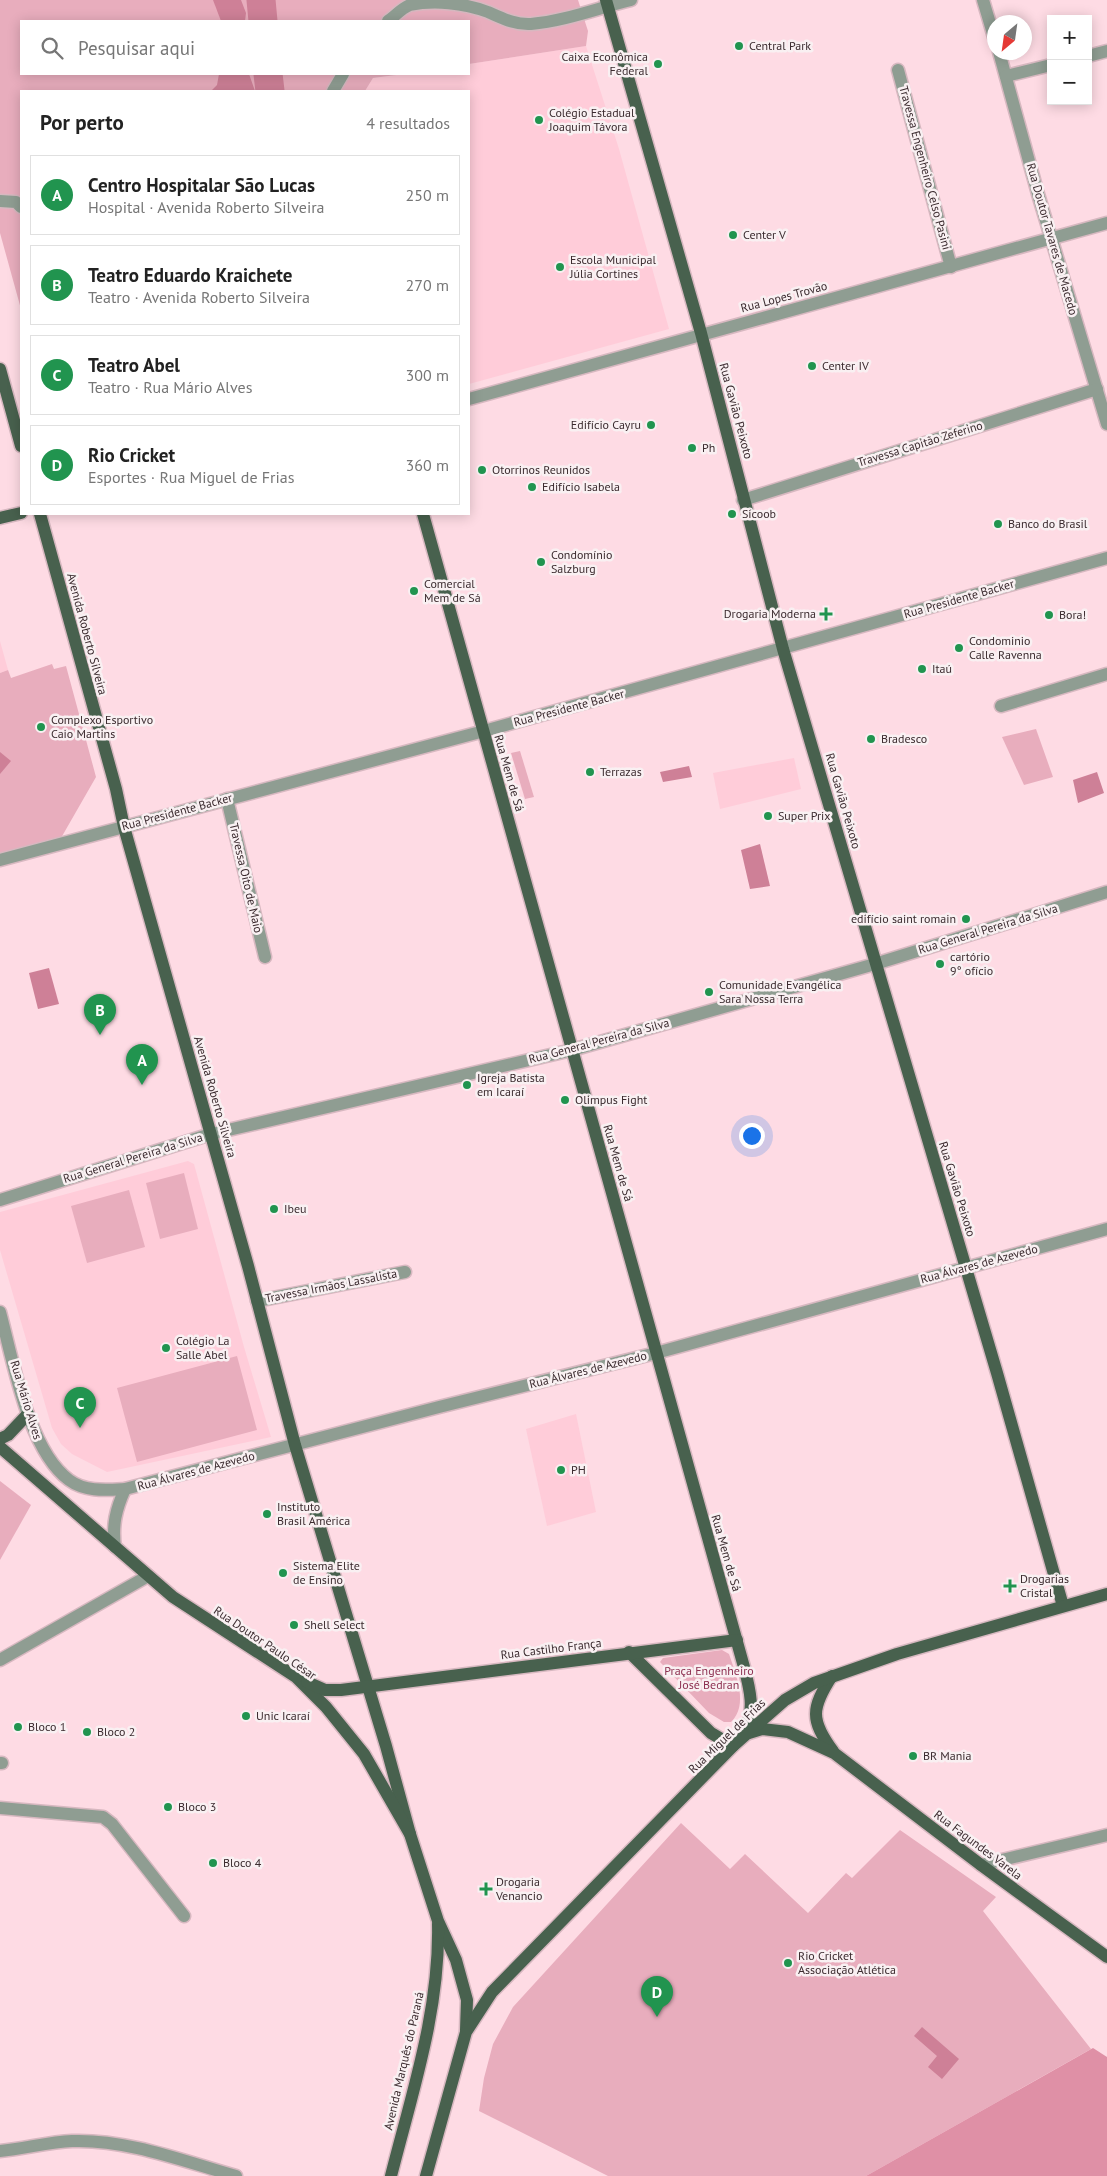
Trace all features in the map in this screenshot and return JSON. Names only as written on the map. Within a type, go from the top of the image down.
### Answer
[{"type":"main road","name":"Rua Gavião Peixoto","points":[[607,3],[701,333],[783,649],[966,1267],[1063,1606]]},
{"type":"main road","points":[[0,369],[20,442]]},
{"type":"main road","points":[[0,518],[20,513]]},
{"type":"main road","name":"Avenida Roberto Silveira","points":[[40,515],[116,790],[124,827],[258,1301],[295,1445],[368,1686],[410,1834]]},
{"type":"main road","name":"Rua Mem de Sá","points":[[423,515],[737,1640],[752,1702],[752,1715],[746,1733]]},
{"type":"main road","points":[[0,1440],[8,1435],[28,1414]]},
{"type":"main road","name":"Rua Doutor Paulo César","points":[[0,1447],[173,1597],[296,1677],[326,1707],[364,1754],[410,1834],[438,1921]]},
{"type":"main road","name":"Rua Miguel de Frias","points":[[466,2032],[492,1992],[746,1733],[801,1689],[832,1676],[897,1654],[1107,1594]]},
{"type":"main road","name":"Rua Castilho França","points":[[296,1677],[325,1690],[737,1640]]},
{"type":"main road","points":[[629,1652],[711,1733],[733,1746]]},
{"type":"main road","name":"Rua Fagundes Varela","points":[[832,1676],[817,1700],[814,1718],[834,1753]]},
{"type":"main road","name":"Rua Fagundes Varela","points":[[746,1733],[762,1729],[788,1732],[834,1753],[980,1865],[1107,1957]]},
{"type":"main road","points":[[426,2176],[466,2032],[467,2000],[456,1960],[438,1921]]},
{"type":"main road","name":"Avenida Marquês do Paraná","points":[[391,2176],[429,2021],[439,1957],[438,1921]]},
{"type":"street","points":[[389,20],[409,6],[429,1],[443,1],[473,7],[505,20],[531,24],[582,14],[607,3],[631,0]]},
{"type":"street","points":[[983,0],[987,15]]},
{"type":"street","points":[[1092,55],[1107,51]]},
{"type":"street","name":"Rua Doutor Tavares de Macedo","points":[[1001,60],[1051,238],[1107,424]]},
{"type":"street","points":[[1006,76],[1047,66]]},
{"type":"street","name":"Travessa Engenheiro Celso Pasini","points":[[898,70],[951,267]]},
{"type":"street","points":[[334,90],[342,75]]},
{"type":"street","points":[[0,201],[16,202],[20,206]]},
{"type":"street","name":"Rua Lopes Trovão","points":[[470,399],[701,333],[951,267],[1107,222]]},
{"type":"street","name":"Travessa Capitão Zeferino","points":[[743,500],[1097,389]]},
{"type":"street","name":"Rua Presidente Backer","points":[[0,860],[484,731],[1107,558]]},
{"type":"street","points":[[1001,706],[1107,674]]},
{"type":"street","name":"Travessa Oito de Maio","points":[[227,799],[265,957]]},
{"type":"street","name":"Rua General Pereira da Silva","points":[[0,1200],[211,1134],[572,1050],[875,964],[1107,892]]},
{"type":"street","name":"Rua Álvares de Azevedo","points":[[115,1547],[113,1529],[115,1515],[125,1489],[439,1407],[656,1353],[1107,1229]]},
{"type":"street","name":"Travessa Irmãos Lassalista","points":[[258,1301],[406,1272]]},
{"type":"street","name":"Rua Mário Alves","points":[[0,1312],[28,1414],[44,1453],[70,1481],[86,1488],[101,1490],[125,1489]]},
{"type":"street","points":[[0,1660],[148,1576]]},
{"type":"street","points":[[0,1808],[103,1817],[112,1824],[184,1916]]},
{"type":"street","points":[[980,1865],[1107,1835]]},
{"type":"street","points":[[0,2151],[71,2141],[96,2142],[157,2154],[236,2176]]},
{"type":"shaded area","points":[[213,0],[241,0],[246,13],[245,20],[221,20]]},
{"type":"shaded area","name":"Escola Municipal Júlia Cortines","points":[[586,46],[619,149],[669,329],[470,384],[470,90],[366,90],[373,78],[396,75],[470,75],[470,64]]},
{"type":"shaded area","points":[[219,75],[249,75],[255,90],[212,90],[217,85]]},
{"type":"shaded area","points":[[0,641],[8,670],[0,673]]},
{"type":"shaded area","points":[[0,752],[11,761],[0,774]]},
{"type":"shaded area","points":[[794,758],[801,789],[720,809],[713,773]]},
{"type":"shaded area","points":[[689,766],[692,777],[663,782],[660,772]]},
{"type":"shaded area","points":[[1097,772],[1104,793],[1078,803],[1073,780]]},
{"type":"shaded area","points":[[760,844],[770,886],[750,889],[741,850]]},
{"type":"shaded area","points":[[49,968],[59,1004],[38,1009],[29,973]]},
{"type":"shaded area","name":"Colégio La Salle Abel","points":[[188,1161],[194,1164],[244,1347],[271,1437],[107,1472],[72,1454],[61,1444],[52,1428],[0,1250],[0,1212]]},
{"type":"shaded area","name":"PH","points":[[576,1414],[596,1512],[547,1526],[526,1429]]},
{"type":"shaded area","points":[[922,2027],[959,2059],[942,2079],[928,2067],[937,2056],[914,2036]]},
{"type":"shaded area","points":[[1093,2048],[1107,2057],[1107,2176],[866,2176]]},
{"type":"green space","points":[[0,0],[578,0],[588,31],[586,46],[470,64],[470,20],[20,20],[20,75],[396,75],[373,78],[366,90],[20,90],[20,305],[0,233]]},
{"type":"green space","name":"Complexo Esportivo Caio Martins","points":[[52,664],[54,669],[66,666],[96,777],[61,838],[0,853],[0,673],[8,670],[11,678]]},
{"type":"green space","points":[[1036,729],[1053,777],[1024,785],[1002,737]]},
{"type":"green space","points":[[520,751],[534,797],[525,799],[511,753]]},
{"type":"green space","points":[[184,1173],[198,1229],[160,1239],[146,1183]]},
{"type":"green space","points":[[129,1190],[145,1247],[87,1263],[71,1206]]},
{"type":"green space","points":[[237,1356],[257,1430],[137,1462],[117,1388]]},
{"type":"green space","points":[[0,1481],[31,1505],[0,1560]]},
{"type":"green space","name":"Praça Engenheiro José Bedran","points":[[722,1650],[729,1654],[739,1690],[739,1707],[731,1722],[724,1722],[709,1713],[660,1662],[663,1658]]},
{"type":"green space","name":"Rio Cricket Associação Atlética","points":[[681,1823],[730,1869],[745,1854],[808,1913],[846,1873],[852,1878],[900,1830],[996,1897],[983,1911],[1091,2049],[866,2176],[608,2176],[479,2111],[484,2078],[493,2044],[513,2007]]},
{"type":"waterway","points":[[261,0],[263,20]]},
{"type":"waterway","points":[[268,75],[270,90]]},
{"type":"place","name":"Central Park","points":[[739,46]]},
{"type":"place","name":"Caixa Econômica Federal","points":[[658,64]]},
{"type":"place","name":"Colégio Estadual Joaquim Távora","points":[[539,120]]},
{"type":"place","name":"Center V","points":[[733,235]]},
{"type":"place","name":"Escola Municipal Júlia Cortines","points":[[560,267]]},
{"type":"place","name":"Center IV","points":[[812,366]]},
{"type":"place","name":"Edifício Cayru","points":[[651,425]]},
{"type":"place","name":"Ph","points":[[692,448]]},
{"type":"place","name":"Otorrinos Reunidos","points":[[482,470]]},
{"type":"place","name":"Edifício Isabela","points":[[532,487]]},
{"type":"place","name":"Sicoob","points":[[732,514]]},
{"type":"place","name":"Banco do Brasil","points":[[998,524]]},
{"type":"place","name":"Condomínio Salzburg","points":[[541,562]]},
{"type":"place","name":"Comercial Mem de Sá","points":[[414,591]]},
{"type":"place","name":"Drogaria Moderna","points":[[826,614]]},
{"type":"place","name":"Bora!","points":[[1049,615]]},
{"type":"place","name":"Condominio Calle Ravenna","points":[[959,648]]},
{"type":"place","name":"Itaú","points":[[922,669]]},
{"type":"place","name":"Complexo Esportivo Caio Martins","points":[[41,727]]},
{"type":"place","name":"Bradesco","points":[[871,739]]},
{"type":"place","name":"Terrazas","points":[[590,772]]},
{"type":"place","name":"Super Prix","points":[[768,816]]},
{"type":"place","name":"edifício saint romain","points":[[966,919]]},
{"type":"place","name":"cartório 9° ofício","points":[[940,964]]},
{"type":"place","name":"Comunidade Evangélica Sara Nossa Terra","points":[[709,992]]},
{"type":"place","name":"Teatro Eduardo Kraichete","points":[[100,1035]]},
{"type":"place","name":"Centro Hospitalar São Lucas","points":[[142,1085]]},
{"type":"place","name":"Igreja Batista em Icaraí","points":[[467,1085]]},
{"type":"place","name":"Olimpus Fight","points":[[565,1100]]},
{"type":"place","name":"Ibeu","points":[[274,1209]]},
{"type":"place","name":"Colégio La Salle Abel","points":[[166,1348]]},
{"type":"place","name":"Teatro Abel","points":[[80,1428]]},
{"type":"place","name":"PH","points":[[561,1470]]},
{"type":"place","name":"Instituto Brasil América","points":[[267,1514]]},
{"type":"place","name":"Sistema Elite de Ensino","points":[[283,1573]]},
{"type":"place","name":"Drogarias Cristal","points":[[1010,1586]]},
{"type":"place","name":"Shell Select","points":[[294,1625]]},
{"type":"place","name":"Unic Icaraí","points":[[246,1716]]},
{"type":"place","name":"Bloco 1","points":[[18,1727]]},
{"type":"place","name":"Bloco 2","points":[[87,1732]]},
{"type":"place","name":"BR Mania","points":[[913,1756]]},
{"type":"place","name":"Bloco 3","points":[[168,1807]]},
{"type":"place","name":"Bloco 4","points":[[213,1863]]},
{"type":"place","name":"Drogaria Venancio","points":[[486,1889]]},
{"type":"place","name":"Rio Cricket Associação Atlética","points":[[788,1963]]},
{"type":"place","name":"Rio Cricket","points":[[657,2017]]}]
